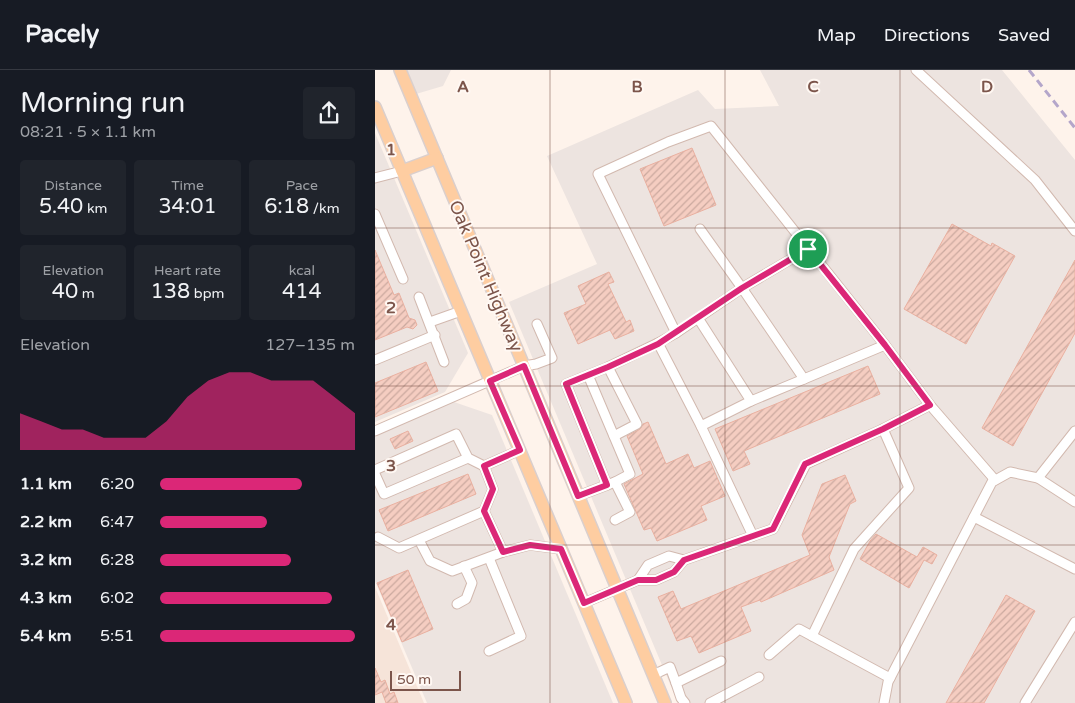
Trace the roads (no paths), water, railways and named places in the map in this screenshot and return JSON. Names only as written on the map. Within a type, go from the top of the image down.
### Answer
[{"type":"main road","name":"Oak Point Highway","points":[[400,70],[616,590],[665,703]]},
{"type":"main road","name":"Oak Point Highway","points":[[375,107],[626,703]]},
{"type":"main road","points":[[402,171],[437,158]]},
{"type":"street","points":[[916,70],[1035,180],[1075,230]]},
{"type":"street","points":[[676,332],[598,174],[668,142],[711,126],[885,345],[930,405],[995,480]]},
{"type":"street","points":[[375,178],[402,171]]},
{"type":"street","points":[[375,214],[403,279]]},
{"type":"street","points":[[700,229],[804,379]]},
{"type":"street","points":[[615,520],[630,512],[611,483],[566,384],[658,344],[742,288],[808,249]]},
{"type":"street","points":[[419,297],[444,362]]},
{"type":"street","points":[[430,322],[461,311]]},
{"type":"street","points":[[698,318],[751,401]]},
{"type":"street","points":[[375,431],[524,366],[551,358],[537,324]]},
{"type":"street","points":[[375,360],[435,336]]},
{"type":"street","points":[[658,344],[701,426],[753,536]]},
{"type":"street","points":[[701,426],[751,401],[885,345]]},
{"type":"street","points":[[608,367],[637,424],[614,436]]},
{"type":"street","points":[[578,496],[630,474],[588,375]]},
{"type":"street","points":[[584,603],[638,580],[656,580],[674,572],[684,560],[773,529],[805,464],[883,429],[930,405]]},
{"type":"street","points":[[812,636],[854,549],[909,488],[883,429]]},
{"type":"street","points":[[1037,478],[1075,431]]},
{"type":"street","points":[[375,470],[457,434],[468,458],[484,466],[493,489],[484,511],[419,540],[399,548],[378,537]]},
{"type":"street","points":[[484,466],[520,450]]},
{"type":"street","points":[[375,474],[384,494],[468,458]]},
{"type":"street","points":[[884,703],[890,678],[991,482],[1010,472],[1037,478],[1075,502]]},
{"type":"street","points":[[484,511],[503,552]]},
{"type":"street","points":[[973,517],[1075,569]]},
{"type":"street","points":[[419,540],[430,562],[452,571],[503,552],[530,545],[561,549]]},
{"type":"street","points":[[638,580],[647,565],[669,556],[684,560]]},
{"type":"street","points":[[489,558],[521,636],[489,651]]},
{"type":"street","points":[[457,604],[466,599],[471,583],[464,566]]},
{"type":"street","points":[[1025,703],[1075,622]]},
{"type":"street","points":[[769,655],[799,629],[890,678]]},
{"type":"street","points":[[676,683],[721,661]]},
{"type":"street","points":[[653,675],[670,667],[681,698],[685,703]]},
{"type":"street","points":[[709,703],[759,677]]},
{"type":"railway","points":[[1029,70],[1075,128]]}]
